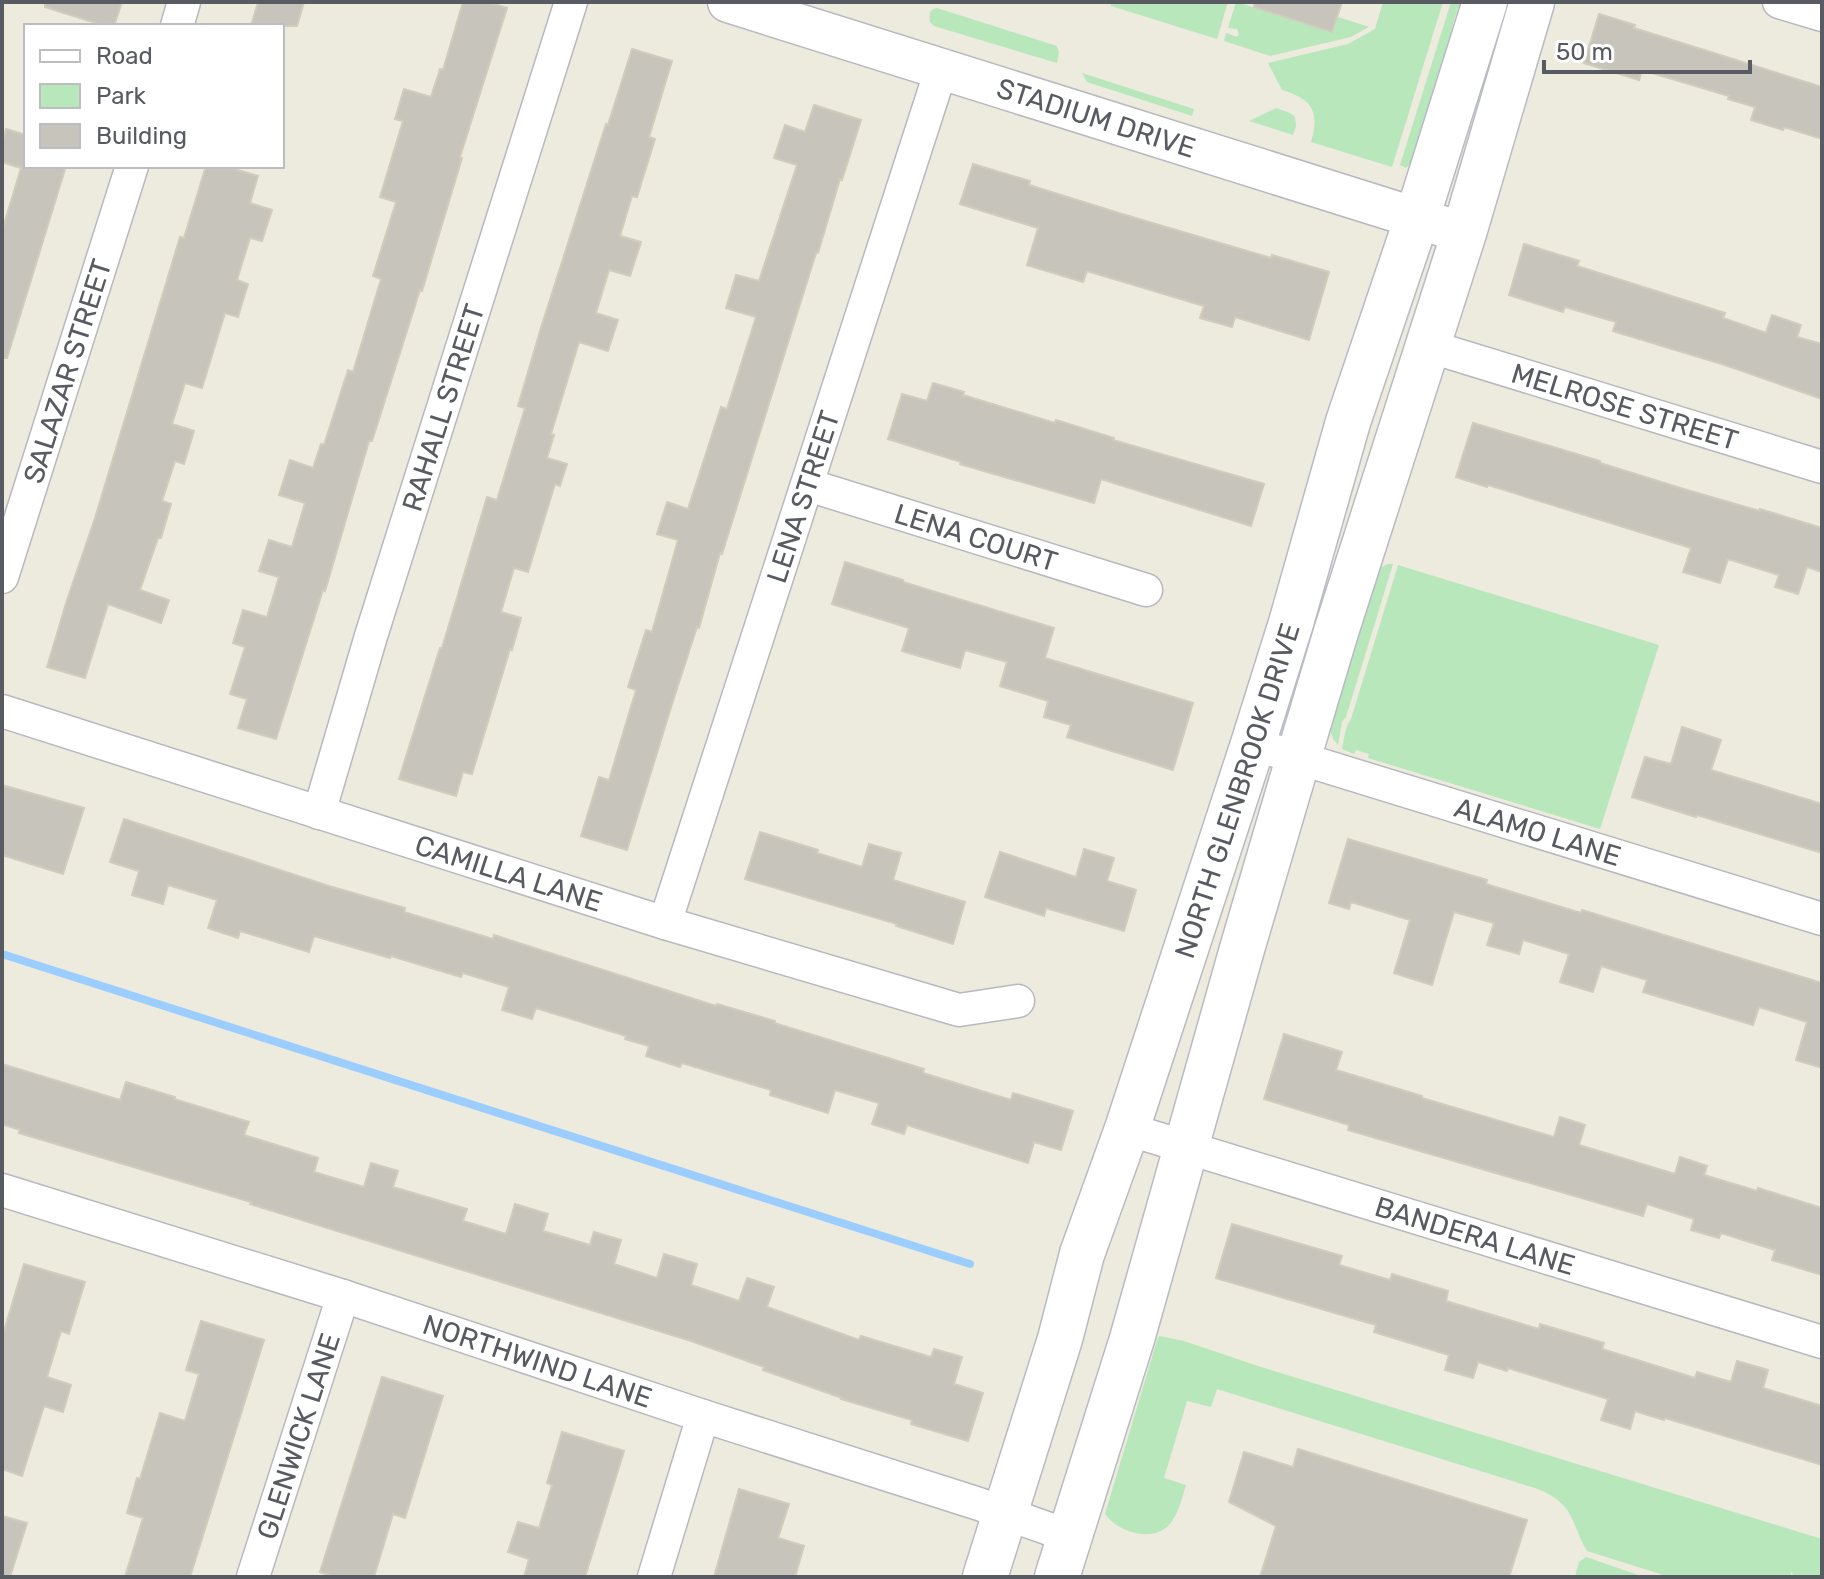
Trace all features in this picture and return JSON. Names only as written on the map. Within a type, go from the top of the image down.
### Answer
[{"type":"main road","name":"NORTH GLENBROOK DRIVE","points":[[985,1577],[1060,1339],[1082,1254],[1127,1129],[1253,744],[1348,422],[1485,2]]},
{"type":"main road","name":"NORTH GLENBROOK DRIVE","points":[[1057,1577],[1132,1339],[1298,759],[1464,233],[1532,2]]},
{"type":"street","points":[[178,24],[184,2]]},
{"type":"street","name":"RAHALL STREET","points":[[319,813],[371,636],[571,2]]},
{"type":"street","name":"STADIUM DRIVE","points":[[728,2],[1464,233]]},
{"type":"street","points":[[1779,2],[1822,15]]},
{"type":"street","name":"LENA STREET","points":[[665,923],[941,70]]},
{"type":"street","name":"SALAZAR STREET","points":[[2,577],[131,168]]},
{"type":"street","name":"MELROSE STREET","points":[[1428,346],[1822,467]]},
{"type":"street","name":"LENA COURT","points":[[808,485],[1146,590]]},
{"type":"street","name":"CAMILLA LANE","points":[[2,711],[665,923],[959,1010],[1018,1001]]},
{"type":"street","name":"ALAMO LANE","points":[[1253,744],[1822,919]]},
{"type":"street","name":"BANDERA LANE","points":[[1127,1129],[1822,1342]]},
{"type":"street","name":"NORTHWIND LANE","points":[[2,1190],[343,1296],[1069,1536]]},
{"type":"street","name":"GLENWICK LANE","points":[[253,1577],[343,1296]]},
{"type":"street","points":[[654,1577],[703,1416]]},
{"type":"green space","points":[[1112,2],[1228,2],[1217,39],[1111,6]]},
{"type":"green space","points":[[1236,2],[1333,31],[1338,17],[1369,27],[1351,37],[1270,56],[1224,41],[1226,33],[1237,37],[1239,34],[1237,29],[1228,28]]},
{"type":"green space","points":[[1383,2],[1443,2],[1392,167],[1311,142],[1314,114],[1311,108],[1307,102],[1282,90],[1268,63],[1348,44],[1375,29]]},
{"type":"green space","points":[[1451,2],[1465,2],[1462,9],[1458,8],[1452,27],[1456,28],[1415,159],[1406,168],[1400,165]]},
{"type":"green space","points":[[937,8],[1057,46],[1057,63],[934,26],[930,15]]},
{"type":"green space","points":[[1082,73],[1194,109],[1192,116],[1087,82]]},
{"type":"green space","points":[[1276,108],[1295,117],[1293,135],[1249,121]]},
{"type":"green space","points":[[1393,564],[1342,722],[1338,745],[1330,729],[1334,702],[1338,702],[1342,690],[1339,688],[1376,570]]},
{"type":"green space","points":[[1398,565],[1659,645],[1600,829],[1368,758],[1369,754],[1356,750],[1354,754],[1342,749]]},
{"type":"green space","points":[[1160,1336],[1822,1539],[1822,1577],[1793,1577],[1792,1571],[1790,1577],[1670,1577],[1587,1551],[1566,1508],[1538,1489],[1217,1389],[1211,1407],[1187,1401],[1164,1478],[1186,1485],[1171,1522],[1152,1534],[1125,1530],[1105,1514]]},
{"type":"green space","points":[[1586,1557],[1644,1577],[1575,1577],[1579,1562]]},
{"type":"building","points":[[45,2],[122,2],[115,24],[99,24],[45,7]]},
{"type":"building","points":[[258,2],[304,2],[297,26],[252,24]]},
{"type":"building","points":[[463,2],[487,2],[507,8],[422,291],[372,441],[369,441],[325,591],[276,739],[238,728],[247,699],[230,694],[245,647],[233,643],[243,610],[267,617],[279,577],[259,571],[269,540],[292,547],[305,503],[279,495],[290,460],[313,468],[321,444],[324,445],[348,370],[353,372],[381,279],[373,276],[396,202],[380,197],[403,121],[395,119],[404,89],[431,97],[440,69],[443,70]]},
{"type":"building","points":[[1255,2],[1342,2],[1332,32],[1254,7]]},
{"type":"building","points":[[1599,14],[1635,25],[1634,28],[1822,87],[1822,139],[1751,120],[1755,107],[1728,99],[1729,96],[1642,70],[1639,80],[1584,63]]},
{"type":"building","points":[[632,49],[672,61],[649,137],[655,139],[637,197],[632,196],[620,236],[641,242],[630,276],[609,270],[596,313],[618,320],[608,351],[579,342],[551,434],[554,435],[547,458],[567,464],[560,486],[555,484],[528,572],[514,568],[501,612],[521,618],[472,774],[463,772],[456,796],[399,779],[487,497],[497,500],[525,408],[518,406],[540,331]]},
{"type":"building","points":[[814,105],[861,120],[627,850],[581,836],[599,777],[609,780],[636,690],[628,687],[646,630],[652,632],[678,540],[657,534],[667,502],[688,509],[721,407],[727,409],[756,317],[726,308],[736,275],[759,281],[797,165],[774,158],[785,125],[805,132]]},
{"type":"building","points":[[6,129],[24,134],[24,168],[65,168],[7,358],[2,358],[2,231],[21,168],[2,162]]},
{"type":"building","points":[[973,164],[1122,214],[1329,272],[1309,340],[1235,317],[1232,327],[1200,318],[1204,306],[1087,271],[1083,282],[1027,265],[1038,228],[960,204]]},
{"type":"building","points":[[205,168],[231,168],[258,176],[250,203],[272,210],[262,241],[250,238],[237,280],[248,284],[238,317],[225,313],[202,388],[185,383],[172,424],[194,431],[184,464],[175,461],[162,501],[171,504],[140,590],[169,600],[161,623],[108,604],[85,678],[47,667],[180,237],[184,238]]},
{"type":"building","points":[[1524,244],[1579,261],[1577,266],[1725,313],[1723,318],[1766,333],[1772,315],[1801,325],[1797,337],[1822,344],[1822,399],[1613,331],[1616,322],[1565,307],[1563,312],[1509,295]]},
{"type":"building","points":[[933,383],[964,392],[963,395],[1264,484],[1251,526],[1101,479],[1094,503],[960,464],[888,439],[902,394],[927,401]]},
{"type":"building","points":[[1473,423],[1687,490],[1822,528],[1822,572],[1807,567],[1798,594],[1775,587],[1779,575],[1728,559],[1720,583],[1683,572],[1691,548],[1456,477]]},
{"type":"building","points":[[845,562],[1054,628],[1045,658],[1193,703],[1173,770],[1067,737],[1071,725],[1044,717],[1048,701],[1000,686],[1007,662],[965,650],[960,668],[902,651],[909,628],[832,604]]},
{"type":"building","points":[[1682,727],[1721,740],[1711,770],[1822,804],[1822,853],[1632,797],[1645,757],[1671,764]]},
{"type":"building","points":[[2,785],[84,808],[63,874],[2,855]]},
{"type":"building","points":[[124,819],[405,908],[404,912],[493,939],[494,935],[716,1006],[775,1021],[924,1069],[923,1073],[1011,1100],[1013,1093],[1073,1111],[1061,1150],[1034,1142],[1028,1163],[907,1125],[904,1134],[872,1124],[879,1103],[835,1090],[828,1113],[770,1095],[771,1090],[682,1063],[680,1067],[646,1056],[649,1046],[625,1039],[626,1036],[536,1008],[532,1019],[502,1010],[509,987],[463,973],[461,977],[314,936],[309,952],[240,931],[238,938],[208,928],[217,900],[168,885],[163,904],[132,895],[139,871],[110,862]]},
{"type":"building","points":[[760,832],[862,867],[869,844],[901,853],[893,880],[965,902],[953,944],[745,879]]},
{"type":"building","points":[[1348,839],[1487,880],[1486,884],[1581,913],[1582,910],[1822,983],[1822,1068],[1796,1060],[1807,1022],[1759,1007],[1753,1025],[1643,992],[1647,980],[1601,966],[1593,992],[1560,982],[1569,954],[1523,940],[1519,954],[1487,945],[1494,923],[1454,912],[1432,985],[1394,973],[1410,920],[1351,902],[1349,909],[1329,903]]},
{"type":"building","points":[[1084,849],[1114,858],[1107,881],[1136,890],[1124,931],[1046,908],[1044,916],[985,897],[1000,852],[1076,877]]},
{"type":"building","points":[[1284,1034],[1342,1052],[1336,1070],[1422,1098],[1554,1137],[1560,1117],[1585,1125],[1579,1145],[1675,1174],[1680,1157],[1707,1166],[1704,1175],[1822,1208],[1822,1275],[1772,1260],[1775,1250],[1721,1233],[1719,1238],[1691,1230],[1694,1219],[1647,1204],[1643,1216],[1348,1130],[1349,1125],[1264,1099]]},
{"type":"building","points":[[2,1064],[120,1100],[126,1082],[249,1122],[244,1135],[318,1158],[314,1172],[364,1187],[371,1163],[398,1171],[393,1187],[467,1209],[463,1221],[506,1234],[515,1204],[548,1214],[543,1231],[590,1245],[594,1232],[621,1240],[614,1264],[657,1278],[664,1254],[697,1264],[691,1285],[739,1301],[747,1278],[774,1287],[767,1307],[859,1340],[861,1336],[931,1357],[934,1349],[962,1357],[954,1384],[983,1393],[968,1441],[841,1399],[691,1341],[251,1202],[19,1133],[20,1130],[2,1124]]},
{"type":"building","points":[[1232,1224],[1342,1256],[1339,1265],[1390,1280],[1392,1274],[1448,1291],[1446,1301],[1539,1329],[1540,1324],[1604,1343],[1602,1349],[1695,1378],[1697,1372],[1731,1382],[1737,1361],[1768,1370],[1763,1388],[1822,1406],[1822,1465],[1635,1411],[1630,1429],[1601,1420],[1608,1399],[1508,1368],[1507,1371],[1478,1362],[1473,1378],[1445,1370],[1449,1355],[1374,1332],[1376,1325],[1216,1278]]},
{"type":"building","points":[[24,1264],[85,1282],[69,1334],[61,1331],[47,1377],[71,1385],[63,1412],[44,1406],[22,1476],[2,1469],[2,1338]]},
{"type":"building","points":[[201,1321],[264,1340],[190,1577],[125,1577],[143,1518],[127,1513],[137,1478],[140,1479],[160,1413],[185,1421],[199,1374],[186,1370]]},
{"type":"building","points":[[382,1377],[443,1396],[405,1518],[393,1514],[374,1577],[335,1577],[320,1572]]},
{"type":"building","points":[[562,1432],[624,1451],[585,1577],[524,1577],[529,1559],[508,1552],[518,1522],[539,1528],[552,1485],[547,1483]]},
{"type":"building","points":[[1298,1449],[1527,1520],[1509,1577],[1260,1577],[1276,1526],[1229,1502],[1244,1452],[1293,1467]]},
{"type":"building","points":[[739,1489],[789,1504],[778,1538],[804,1546],[795,1577],[714,1577]]},
{"type":"building","points":[[2,1516],[27,1523],[10,1577],[2,1577]]},
{"type":"waterway","points":[[2,954],[970,1264]]}]
